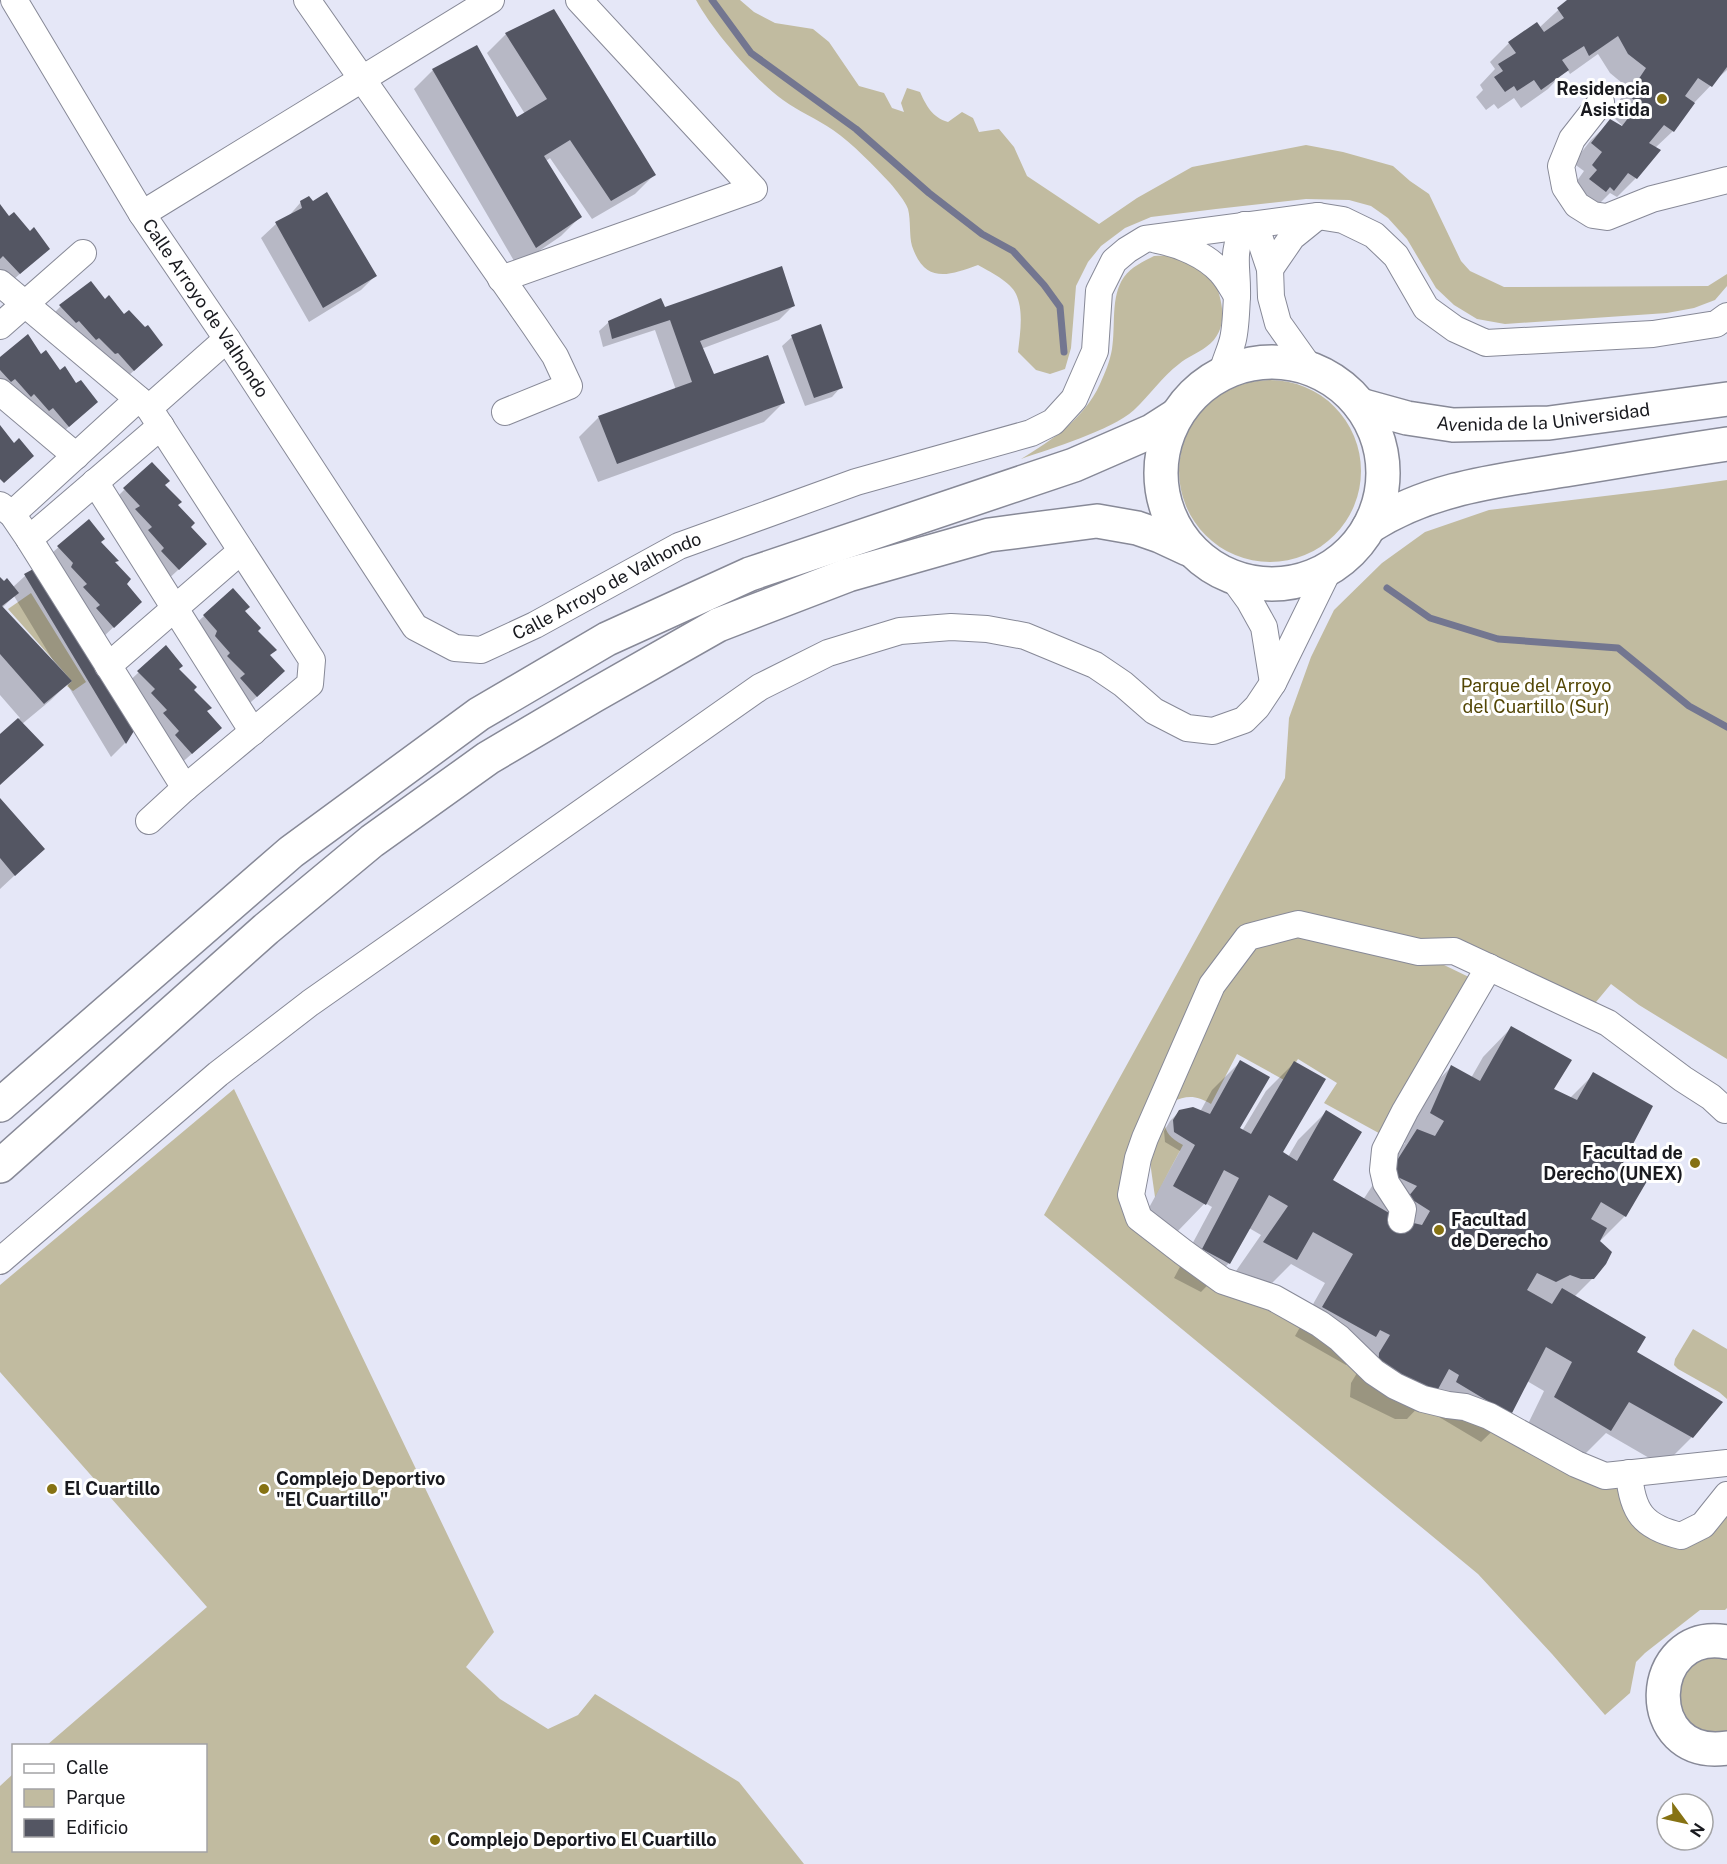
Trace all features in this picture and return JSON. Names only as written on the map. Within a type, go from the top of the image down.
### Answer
[{"type":"main road","points":[[0,1166],[266,929],[372,841],[488,758],[718,625],[848,575],[989,535],[1097,521],[1137,528],[1160,536],[1188,549],[1204,562],[1233,578],[1257,584],[1282,584],[1306,579],[1329,569],[1345,558],[1358,543],[1369,527],[1380,501],[1383,472],[1379,444],[1368,417],[1360,405],[1338,383],[1310,368],[1280,362],[1265,362],[1236,368],[1201,387],[1178,415],[1166,442],[1162,458],[1162,492],[1172,524],[1188,549]]},
{"type":"main road","name":"Avenida de la Universidad","points":[[1360,405],[1407,418],[1454,425],[1550,423],[1727,399]]},
{"type":"main road","points":[[0,1106],[291,852],[489,708],[607,639],[750,574],[1074,465],[1152,431],[1178,415]]},
{"type":"main road","points":[[1369,527],[1391,513],[1436,495],[1485,482],[1727,444]]},
{"type":"main road","points":[[1727,1642],[1706,1642],[1683,1652],[1667,1672],[1662,1696],[1668,1721],[1685,1740],[1700,1747],[1727,1748]]},
{"type":"street","name":"Calle Arroyo de Valhondo","points":[[14,0],[142,214],[227,339],[415,627],[456,648],[481,650],[535,625],[679,546],[856,482],[1031,432],[1053,422],[1074,399],[1095,351],[1099,291],[1114,261],[1145,239],[1318,216],[1343,220],[1374,235],[1396,255],[1426,308],[1455,329],[1486,343],[1653,334],[1716,324],[1727,316]]},
{"type":"street","points":[[307,0],[555,356],[569,386],[505,412]]},
{"type":"street","points":[[142,214],[491,0]]},
{"type":"street","points":[[501,279],[754,189],[579,0]]},
{"type":"street","points":[[1601,102],[1572,140],[1561,166],[1565,187],[1577,205],[1593,215],[1607,217],[1652,199],[1727,180]]},
{"type":"street","points":[[1270,269],[1292,237],[1318,216]]},
{"type":"street","points":[[1222,374],[1232,343],[1237,296],[1235,255],[1238,240],[1245,225],[1259,236],[1270,269],[1271,297],[1278,323],[1310,368]]},
{"type":"street","points":[[1145,239],[1175,243],[1199,256],[1221,272],[1237,296]]},
{"type":"street","points":[[0,326],[83,253]]},
{"type":"street","points":[[0,283],[150,411],[312,660],[310,684],[185,788],[149,821]]},
{"type":"street","points":[[29,539],[96,482],[150,411],[227,339]]},
{"type":"street","points":[[0,392],[76,456]]},
{"type":"street","points":[[150,411],[76,456],[6,510],[29,539],[185,788]]},
{"type":"street","points":[[96,482],[253,732]]},
{"type":"street","points":[[108,666],[241,551]]},
{"type":"street","points":[[0,1261],[218,1074],[310,1003],[760,687],[828,653],[900,630],[951,627],[987,629],[1025,636],[1095,665],[1123,684],[1154,711],[1187,728],[1212,731],[1244,720],[1257,706],[1273,683],[1329,569]]},
{"type":"street","points":[[1233,578],[1264,627],[1273,683]]},
{"type":"street","points":[[1725,1110],[1711,1097],[1608,1023],[1454,951],[1419,952],[1299,924],[1248,938],[1212,985],[1145,1138],[1138,1158],[1131,1195],[1139,1218],[1223,1281],[1274,1298],[1320,1324],[1340,1338],[1374,1372],[1395,1386],[1423,1398],[1465,1407],[1489,1416],[1576,1464],[1605,1476],[1727,1463]]},
{"type":"street","points":[[1401,1220],[1403,1209],[1386,1183],[1383,1170],[1385,1150],[1405,1111],[1489,967]]},
{"type":"street","points":[[1629,1473],[1630,1494],[1643,1519],[1661,1531],[1681,1536],[1703,1525],[1727,1494]]},
{"type":"green space","points":[[696,0],[740,0],[754,12],[775,23],[813,29],[829,42],[859,86],[884,93],[892,108],[904,112],[901,103],[907,88],[920,92],[931,111],[942,120],[948,122],[962,112],[973,118],[979,132],[999,129],[1014,147],[1027,176],[1099,224],[1137,198],[1192,167],[1306,145],[1343,152],[1393,166],[1429,194],[1461,261],[1470,271],[1504,287],[1708,286],[1727,274],[1727,286],[1715,300],[1694,308],[1667,313],[1505,324],[1477,319],[1454,305],[1436,288],[1407,239],[1388,218],[1371,206],[1349,200],[1306,199],[1151,217],[1125,228],[1101,246],[1088,262],[1076,286],[1071,348],[1065,369],[1050,374],[1036,370],[1018,352],[1020,308],[1016,294],[1010,285],[978,265],[947,274],[931,272],[924,267],[912,246],[908,209],[890,183],[841,136],[783,100],[760,80],[723,40]]},
{"type":"green space","points":[[1154,256],[1169,256],[1186,260],[1213,279],[1219,293],[1222,310],[1218,334],[1206,347],[1173,369],[1124,418],[1080,438],[1021,459],[1066,428],[1093,396],[1109,362],[1115,303],[1120,285],[1130,270]]},
{"type":"green space","points":[[1270,380],[1288,381],[1305,387],[1321,395],[1335,406],[1346,420],[1354,436],[1360,453],[1360,489],[1354,506],[1346,522],[1335,536],[1321,547],[1305,555],[1288,561],[1270,562],[1252,561],[1235,555],[1219,547],[1205,536],[1194,522],[1186,506],[1180,489],[1179,471],[1180,453],[1186,436],[1194,420],[1205,406],[1219,395],[1235,387],[1252,381]]},
{"type":"green space","name":"Parque del Arroyo del Cuartillo (Sur)","points":[[1727,480],[1727,1059],[1639,1005],[1611,984],[1591,1008],[1461,947],[1298,919],[1240,936],[1134,1178],[1149,1229],[1427,1402],[1616,1488],[1654,1535],[1727,1509],[1727,1608],[1725,1610],[1700,1610],[1645,1653],[1636,1662],[1630,1693],[1605,1715],[1478,1574],[1044,1215],[1285,778],[1289,718],[1311,657],[1334,610],[1382,563],[1425,532],[1489,510]]},
{"type":"green space","points":[[31,593],[86,682],[73,691],[67,686],[72,681],[8,609]]},
{"type":"green space","points":[[1295,935],[1407,954],[1444,965],[1473,979],[1386,1137],[1324,1103],[1337,1083],[1298,1059],[1284,1080],[1237,1054],[1211,1104],[1192,1097],[1172,1102],[1165,1122],[1167,1132],[1183,1145],[1155,1197],[1150,1143],[1216,997],[1244,955],[1266,940]]},
{"type":"green space","name":"Complejo Deportivo \"El Cuartillo\"","points":[[234,1089],[494,1632],[466,1667],[500,1699],[548,1729],[578,1715],[595,1694],[739,1782],[804,1864],[0,1864],[0,1786],[12,1775],[12,1852],[207,1852],[207,1744],[48,1744],[207,1607],[0,1372],[0,1285]]},
{"type":"green space","points":[[1693,1329],[1727,1349],[1727,1399],[1674,1365],[1675,1359]]},
{"type":"green space","points":[[1727,1657],[1727,1734],[1700,1732],[1679,1713],[1679,1679],[1699,1659]]},
{"type":"building","name":"Residencia Asistida","points":[[1567,0],[1727,0],[1727,67],[1712,87],[1698,78],[1685,96],[1695,103],[1674,132],[1664,125],[1649,143],[1661,150],[1637,179],[1628,173],[1614,191],[1610,187],[1606,192],[1589,179],[1597,170],[1592,165],[1602,152],[1591,143],[1610,119],[1622,126],[1639,104],[1628,95],[1646,68],[1628,54],[1618,36],[1589,56],[1584,46],[1562,60],[1569,70],[1541,90],[1534,80],[1517,91],[1514,86],[1505,92],[1494,77],[1503,71],[1498,64],[1516,53],[1508,42],[1537,22],[1544,32],[1564,18],[1557,8]]},
{"type":"building","points":[[554,9],[656,175],[611,201],[570,140],[544,156],[582,217],[536,248],[432,69],[477,45],[517,117],[547,99],[505,33]]},
{"type":"building","points":[[327,192],[377,276],[323,308],[275,222],[302,208],[300,201],[309,196],[313,201]]},
{"type":"building","points":[[0,204],[9,216],[14,212],[30,231],[34,227],[50,249],[20,274],[3,256],[0,259]]},
{"type":"building","points":[[782,266],[795,306],[700,341],[714,374],[768,355],[785,403],[617,464],[598,416],[692,382],[670,320],[612,339],[608,321],[661,298],[665,307]]},
{"type":"building","points":[[91,281],[105,299],[109,295],[124,314],[129,310],[145,327],[148,325],[163,345],[134,371],[118,353],[115,354],[99,338],[96,340],[79,321],[76,323],[59,305]]},
{"type":"building","points":[[821,324],[843,388],[814,398],[791,335]]},
{"type":"building","points":[[28,334],[41,354],[46,350],[60,370],[65,366],[76,383],[81,380],[98,402],[69,427],[53,408],[49,411],[34,394],[31,397],[15,379],[11,382],[0,370],[0,357]]},
{"type":"building","points":[[0,425],[14,443],[19,438],[34,456],[4,483],[0,479]]},
{"type":"building","points":[[152,462],[170,481],[165,485],[182,502],[178,505],[195,523],[191,527],[207,544],[179,570],[161,551],[164,548],[148,530],[152,527],[135,509],[140,506],[123,488]]},
{"type":"building","points":[[89,519],[105,539],[101,542],[119,561],[115,562],[131,579],[127,584],[142,602],[114,628],[96,608],[100,605],[83,587],[87,584],[71,567],[73,563],[57,546]]},
{"type":"building","points":[[37,567],[137,726],[126,744],[24,574]]},
{"type":"building","points":[[0,577],[4,581],[7,578],[19,593],[2,606],[72,681],[44,704],[0,654]]},
{"type":"building","points":[[233,588],[250,607],[245,611],[261,628],[258,631],[277,650],[270,655],[285,671],[257,697],[240,678],[245,674],[227,656],[230,653],[215,636],[217,631],[203,615]]},
{"type":"building","points":[[166,645],[183,666],[179,669],[197,687],[194,690],[212,708],[207,711],[222,728],[192,754],[175,735],[179,731],[163,713],[167,710],[151,693],[155,689],[137,671]]},
{"type":"building","points":[[18,718],[44,745],[0,785],[0,734]]},
{"type":"building","points":[[0,798],[45,849],[15,876],[0,858]]},
{"type":"building","name":"Facultad de Derecho","points":[[1511,1026],[1572,1060],[1554,1089],[1577,1100],[1593,1072],[1653,1106],[1622,1165],[1650,1176],[1626,1217],[1601,1202],[1591,1219],[1607,1228],[1600,1241],[1612,1252],[1606,1264],[1594,1279],[1581,1279],[1570,1275],[1556,1282],[1537,1273],[1527,1290],[1552,1304],[1562,1288],[1646,1337],[1637,1352],[1723,1402],[1693,1438],[1629,1402],[1611,1431],[1554,1397],[1572,1362],[1546,1347],[1511,1415],[1456,1382],[1459,1375],[1449,1369],[1437,1391],[1378,1368],[1379,1353],[1390,1335],[1380,1330],[1376,1337],[1322,1307],[1353,1254],[1313,1232],[1297,1260],[1263,1242],[1288,1206],[1269,1195],[1230,1264],[1202,1249],[1239,1178],[1224,1170],[1206,1205],[1173,1186],[1195,1145],[1174,1132],[1173,1120],[1179,1110],[1193,1107],[1210,1114],[1240,1060],[1270,1077],[1240,1128],[1251,1134],[1294,1061],[1326,1079],[1283,1152],[1297,1161],[1326,1110],[1362,1132],[1333,1180],[1401,1220],[1422,1225],[1430,1211],[1408,1197],[1417,1186],[1389,1173],[1417,1129],[1435,1136],[1444,1121],[1430,1113],[1451,1065],[1480,1081]]},
{"type":"waterway","points":[[712,0],[751,53],[856,129],[929,193],[982,234],[1013,251],[1044,285],[1060,307],[1064,352]]},
{"type":"waterway","points":[[1387,588],[1430,618],[1498,639],[1618,648],[1689,706],[1727,727]]},
{"type":"place","name":"Residencia Asistida","points":[[1662,99]]},
{"type":"place","name":"Facultad de Derecho (UNEX)","points":[[1695,1163]]},
{"type":"place","name":"Facultad de Derecho","points":[[1439,1230]]},
{"type":"place","name":"El Cuartillo","points":[[52,1489]]},
{"type":"place","name":"Complejo Deportivo \"El Cuartillo\"","points":[[264,1489]]},
{"type":"place","name":"Complejo Deportivo El Cuartillo","points":[[435,1840]]}]
